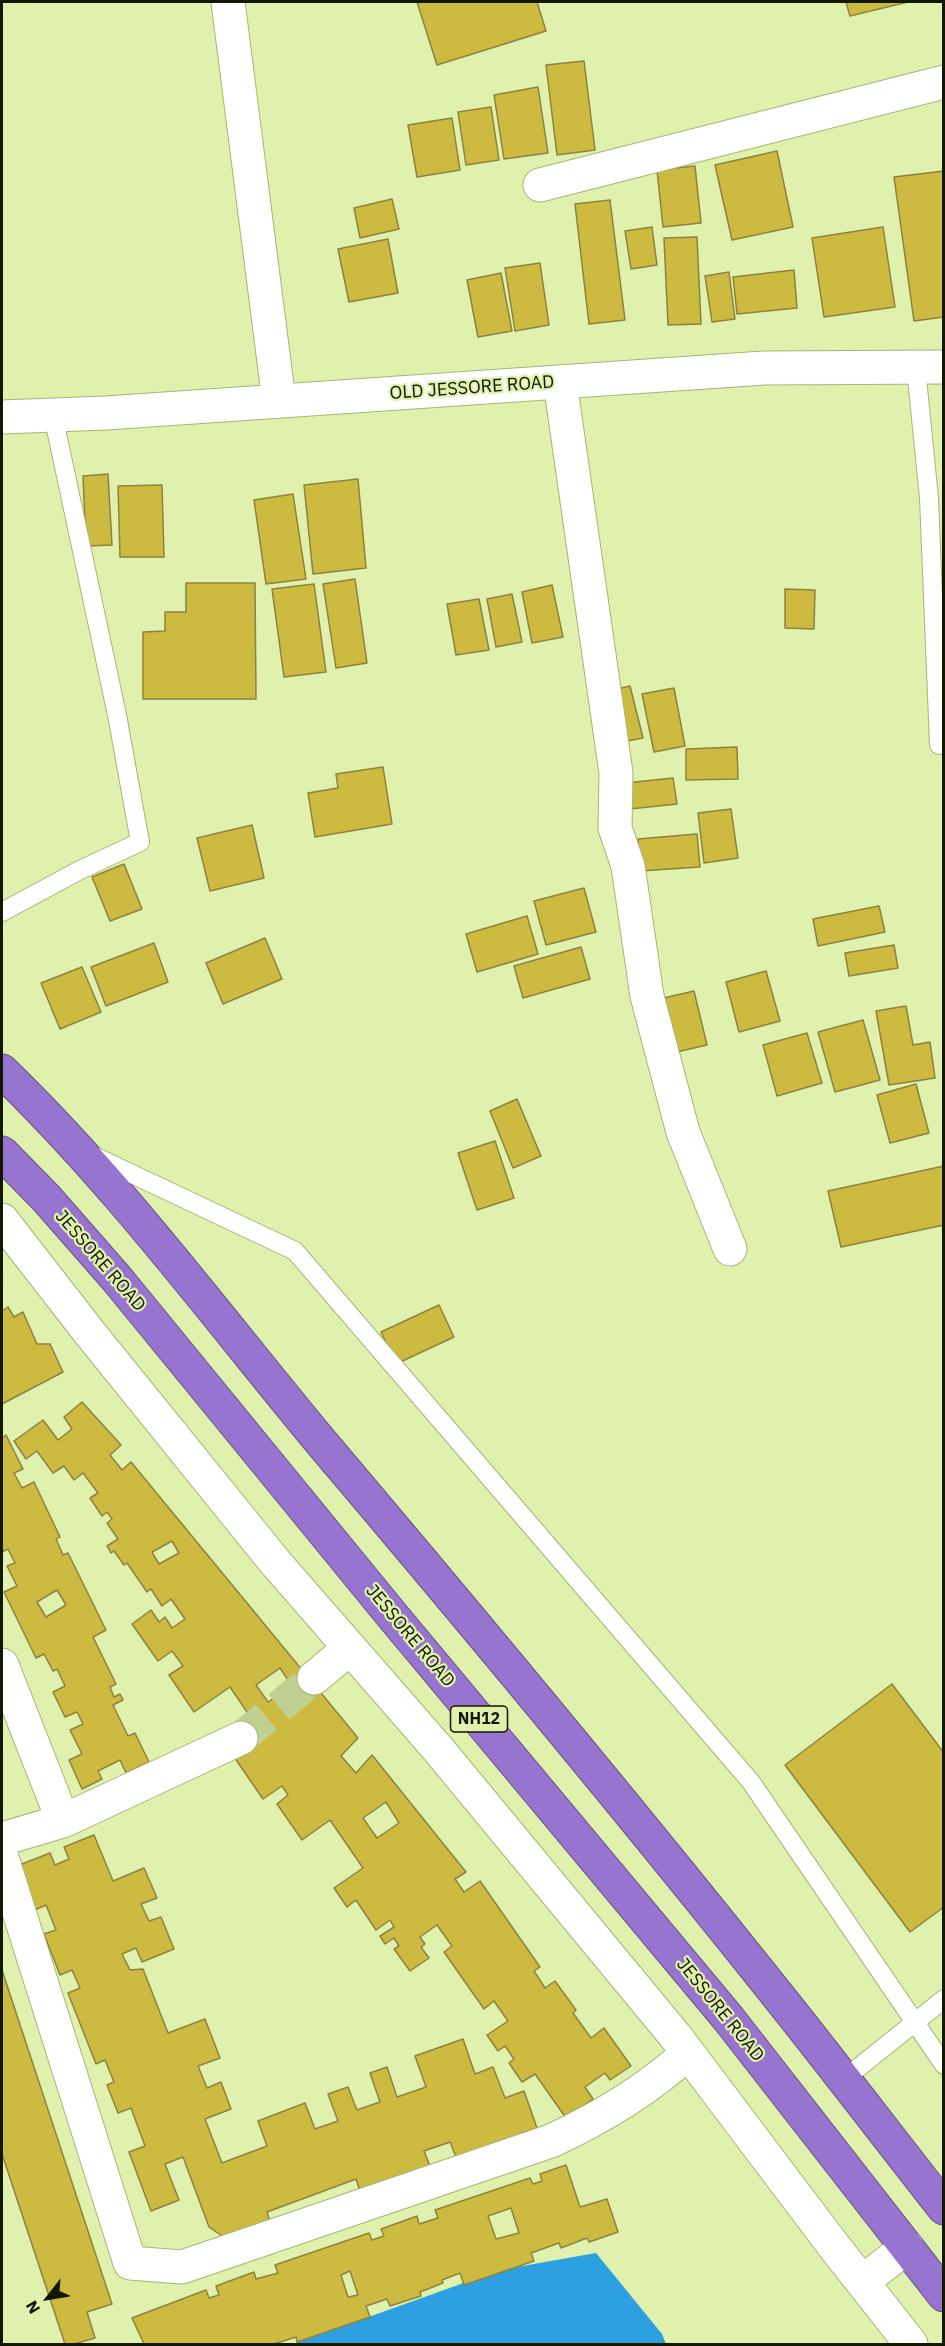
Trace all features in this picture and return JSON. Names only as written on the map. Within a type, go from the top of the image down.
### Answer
[{"type":"highway","points":[[2,1071],[130,1210],[514,1671],[773,1990],[944,2208]]},
{"type":"highway","name":"JESSORE ROAD","points":[[2,1153],[47,1199],[117,1279],[391,1614],[728,2018],[944,2295]]},
{"type":"street","points":[[228,2],[279,401]]},
{"type":"street","points":[[540,185],[944,82]]},
{"type":"street","name":"OLD JESSORE ROAD","points":[[2,417],[279,401],[764,368],[930,368]]},
{"type":"street","points":[[560,382],[616,773],[615,828],[628,866],[647,996],[683,1132],[730,1249]]},
{"type":"street","points":[[5,1231],[275,1562],[438,1749],[688,2053],[911,2344]]},
{"type":"street","points":[[314,1678],[350,1648]]},
{"type":"street","points":[[2,1665],[63,1821]]},
{"type":"street","points":[[2,1839],[63,1821],[242,1738]]},
{"type":"street","points":[[2,1858],[130,2264],[182,2267],[551,2140],[590,2123],[659,2080],[688,2053]]},
{"type":"street","points":[[862,2282],[907,2247]]},
{"type":"lane","points":[[930,368],[929,498],[939,745]]},
{"type":"lane","points":[[2,912],[80,870],[140,842],[117,715],[53,415]]},
{"type":"lane","points":[[74,1147],[295,1251],[751,1782],[944,2065]]},
{"type":"lane","points":[[843,2080],[944,1999]]},
{"type":"water","points":[[596,2253],[662,2334],[666,2344],[293,2344],[500,2270]]},
{"type":"building","points":[[417,2],[537,2],[546,31],[437,65]]},
{"type":"building","points":[[846,2],[908,2],[850,16]]},
{"type":"building","points":[[584,61],[595,150],[557,155],[546,65]]},
{"type":"building","points":[[538,87],[548,153],[504,159],[494,95]]},
{"type":"building","points":[[491,107],[499,160],[466,165],[458,112]]},
{"type":"building","points":[[452,118],[460,170],[417,177],[408,125]]},
{"type":"building","points":[[777,151],[793,227],[732,240],[715,165]]},
{"type":"building","points":[[695,166],[701,223],[663,227],[657,170]]},
{"type":"building","points":[[944,171],[944,317],[914,321],[894,177]]},
{"type":"building","points":[[392,199],[399,229],[360,238],[354,208]]},
{"type":"building","points":[[610,200],[625,320],[589,324],[575,204]]},
{"type":"building","points":[[652,227],[657,265],[631,269],[625,231]]},
{"type":"building","points":[[883,227],[895,307],[824,317],[812,238]]},
{"type":"building","points":[[697,237],[701,324],[668,325],[664,238]]},
{"type":"building","points":[[388,239],[398,293],[349,302],[338,249]]},
{"type":"building","points":[[540,263],[549,325],[515,331],[505,268]]},
{"type":"building","points":[[794,270],[797,308],[737,314],[733,277]]},
{"type":"building","points":[[729,272],[735,319],[712,322],[705,276]]},
{"type":"building","points":[[501,273],[512,331],[478,337],[467,280]]},
{"type":"building","points":[[108,474],[112,545],[86,546],[83,476]]},
{"type":"building","points":[[358,479],[366,568],[313,574],[304,485]]},
{"type":"building","points":[[162,485],[164,557],[120,557],[118,486]]},
{"type":"building","points":[[293,494],[306,579],[266,584],[254,500]]},
{"type":"building","points":[[355,579],[367,663],[336,668],[323,584]]},
{"type":"building","points":[[186,583],[255,583],[256,699],[143,699],[143,632],[165,631],[165,612],[186,612]]},
{"type":"building","points":[[314,584],[326,672],[284,677],[272,589]]},
{"type":"building","points":[[552,585],[563,637],[532,643],[522,592]]},
{"type":"building","points":[[785,589],[815,590],[814,629],[785,628]]},
{"type":"building","points":[[512,594],[522,642],[496,647],[487,599]]},
{"type":"building","points":[[479,599],[489,650],[456,655],[447,604]]},
{"type":"building","points":[[630,686],[643,738],[617,743],[605,692]]},
{"type":"building","points":[[674,688],[685,746],[654,752],[642,694]]},
{"type":"building","points":[[737,747],[738,779],[686,780],[686,749]]},
{"type":"building","points":[[383,767],[392,824],[315,837],[308,793],[338,788],[336,774]]},
{"type":"building","points":[[673,778],[677,804],[630,809],[626,783]]},
{"type":"building","points":[[731,809],[738,858],[704,863],[698,813]]},
{"type":"building","points":[[252,825],[264,878],[210,891],[197,838]]},
{"type":"building","points":[[697,834],[700,867],[640,871],[638,839]]},
{"type":"building","points":[[124,864],[142,909],[110,921],[92,877]]},
{"type":"building","points":[[584,888],[596,932],[546,945],[534,901]]},
{"type":"building","points":[[879,906],[885,932],[818,946],[813,919]]},
{"type":"building","points":[[527,916],[538,954],[477,972],[466,934]]},
{"type":"building","points":[[265,938],[282,979],[223,1004],[206,963]]},
{"type":"building","points":[[154,943],[168,982],[106,1006],[91,967]]},
{"type":"building","points":[[894,945],[898,968],[849,976],[845,953]]},
{"type":"building","points":[[581,947],[590,979],[523,998],[514,966]]},
{"type":"building","points":[[82,967],[101,1012],[60,1029],[41,983]]},
{"type":"building","points":[[766,971],[780,1021],[739,1032],[726,982]]},
{"type":"building","points":[[694,991],[707,1045],[668,1054],[655,1000]]},
{"type":"building","points":[[906,1006],[913,1045],[930,1042],[935,1078],[889,1085],[876,1011]]},
{"type":"building","points":[[863,1020],[880,1080],[835,1092],[818,1032]]},
{"type":"building","points":[[807,1033],[822,1083],[777,1096],[763,1045]]},
{"type":"building","points":[[916,1084],[929,1133],[890,1143],[877,1095]]},
{"type":"building","points":[[517,1099],[541,1156],[513,1168],[490,1111]]},
{"type":"building","points":[[495,1141],[514,1198],[477,1210],[458,1153]]},
{"type":"building","points":[[944,1166],[944,1225],[841,1247],[828,1191]]},
{"type":"building","points":[[439,1305],[454,1337],[396,1364],[381,1332]]},
{"type":"building","points":[[8,1307],[14,1317],[23,1312],[37,1344],[50,1344],[63,1372],[2,1404],[2,1311]]},
{"type":"building","points":[[82,1402],[121,1445],[110,1455],[122,1470],[131,1462],[358,1738],[341,1756],[356,1773],[372,1755],[466,1872],[455,1879],[464,1892],[480,1881],[540,1967],[534,1971],[545,1988],[555,1981],[576,2010],[573,2013],[591,2038],[604,2028],[631,2066],[610,2080],[605,2073],[585,2087],[593,2099],[566,2118],[535,2074],[522,2082],[509,2063],[514,2059],[505,2046],[498,2051],[487,2035],[508,2021],[494,2001],[484,2009],[444,1952],[452,1946],[437,1925],[420,1937],[425,1944],[421,1947],[429,1958],[410,1971],[394,1949],[399,1946],[394,1938],[385,1944],[380,1936],[394,1927],[390,1920],[376,1930],[356,1900],[347,1907],[334,1888],[363,1868],[330,1820],[302,1840],[277,1804],[288,1795],[282,1786],[263,1799],[232,1754],[262,1734],[230,1687],[194,1712],[169,1675],[183,1666],[172,1651],[158,1661],[132,1624],[151,1610],[159,1622],[165,1617],[172,1628],[185,1619],[171,1599],[162,1606],[151,1589],[147,1592],[127,1563],[124,1565],[114,1551],[111,1553],[107,1546],[118,1539],[107,1523],[112,1519],[107,1512],[102,1516],[90,1498],[98,1493],[83,1473],[74,1480],[64,1466],[53,1473],[37,1451],[26,1459],[14,1441],[43,1420],[58,1440],[72,1429],[64,1417]],"holes":[[[172,1541],[179,1553],[159,1564],[152,1552]],[[280,1668],[292,1686],[268,1702],[256,1685]],[[386,1802],[399,1823],[377,1838],[363,1818]]]},
{"type":"building","points":[[6,1435],[23,1469],[14,1473],[22,1488],[34,1482],[60,1537],[56,1539],[63,1555],[68,1553],[106,1630],[93,1637],[116,1684],[110,1687],[114,1697],[120,1694],[123,1700],[113,1705],[128,1736],[135,1733],[149,1762],[126,1773],[120,1760],[98,1771],[102,1779],[82,1789],[69,1760],[82,1754],[70,1730],[83,1724],[77,1712],[65,1717],[53,1692],[65,1686],[57,1669],[53,1671],[44,1654],[36,1658],[4,1592],[17,1586],[7,1566],[15,1563],[8,1549],[2,1552],[2,1438]],"holes":[[[57,1590],[66,1605],[46,1617],[37,1602]]]},
{"type":"building","points":[[892,1684],[944,1753],[944,1907],[910,1932],[785,1765]]},
{"type":"building","points":[[94,1835],[113,1881],[144,1868],[157,1898],[141,1904],[149,1921],[161,1917],[174,1949],[142,1962],[136,1948],[122,1954],[130,1970],[143,1969],[168,2033],[205,2019],[220,2058],[198,2066],[207,2088],[221,2082],[231,2109],[205,2119],[222,2163],[267,2146],[258,2121],[305,2103],[315,2129],[338,2121],[328,2094],[348,2087],[357,2110],[380,2102],[370,2073],[387,2067],[397,2097],[426,2087],[415,2056],[463,2039],[475,2074],[493,2067],[505,2098],[524,2091],[537,2128],[456,2157],[450,2142],[424,2151],[430,2166],[360,2191],[356,2179],[267,2212],[270,2222],[225,2238],[209,2227],[183,2157],[165,2164],[179,2200],[151,2211],[129,2152],[145,2146],[131,2108],[118,2113],[107,2085],[114,2082],[105,2060],[96,2064],[68,1993],[80,1988],[72,1970],[60,1975],[44,1934],[56,1930],[46,1905],[35,1910],[17,1866],[50,1853],[55,1865],[69,1859],[64,1847]]},
{"type":"building","points":[[2,1970],[112,2304],[87,2312],[95,2338],[74,2344],[65,2344],[2,2154]]},
{"type":"building","points":[[566,2165],[580,2207],[607,2199],[618,2232],[589,2242],[587,2238],[561,2248],[559,2243],[531,2253],[534,2261],[464,2285],[460,2273],[420,2292],[421,2296],[390,2306],[387,2299],[366,2306],[370,2317],[297,2342],[296,2337],[274,2344],[144,2344],[132,2318],[206,2290],[209,2298],[219,2295],[216,2286],[254,2272],[256,2279],[278,2273],[275,2265],[369,2233],[372,2240],[384,2236],[381,2229],[417,2216],[419,2224],[438,2218],[435,2210],[530,2178],[533,2184],[542,2181],[540,2174]],"holes":[[[511,2208],[519,2233],[496,2239],[488,2216]],[[350,2271],[358,2295],[348,2297],[341,2275]]]},
{"type":"tunnel","points":[[241,1738],[314,1678]]}]
